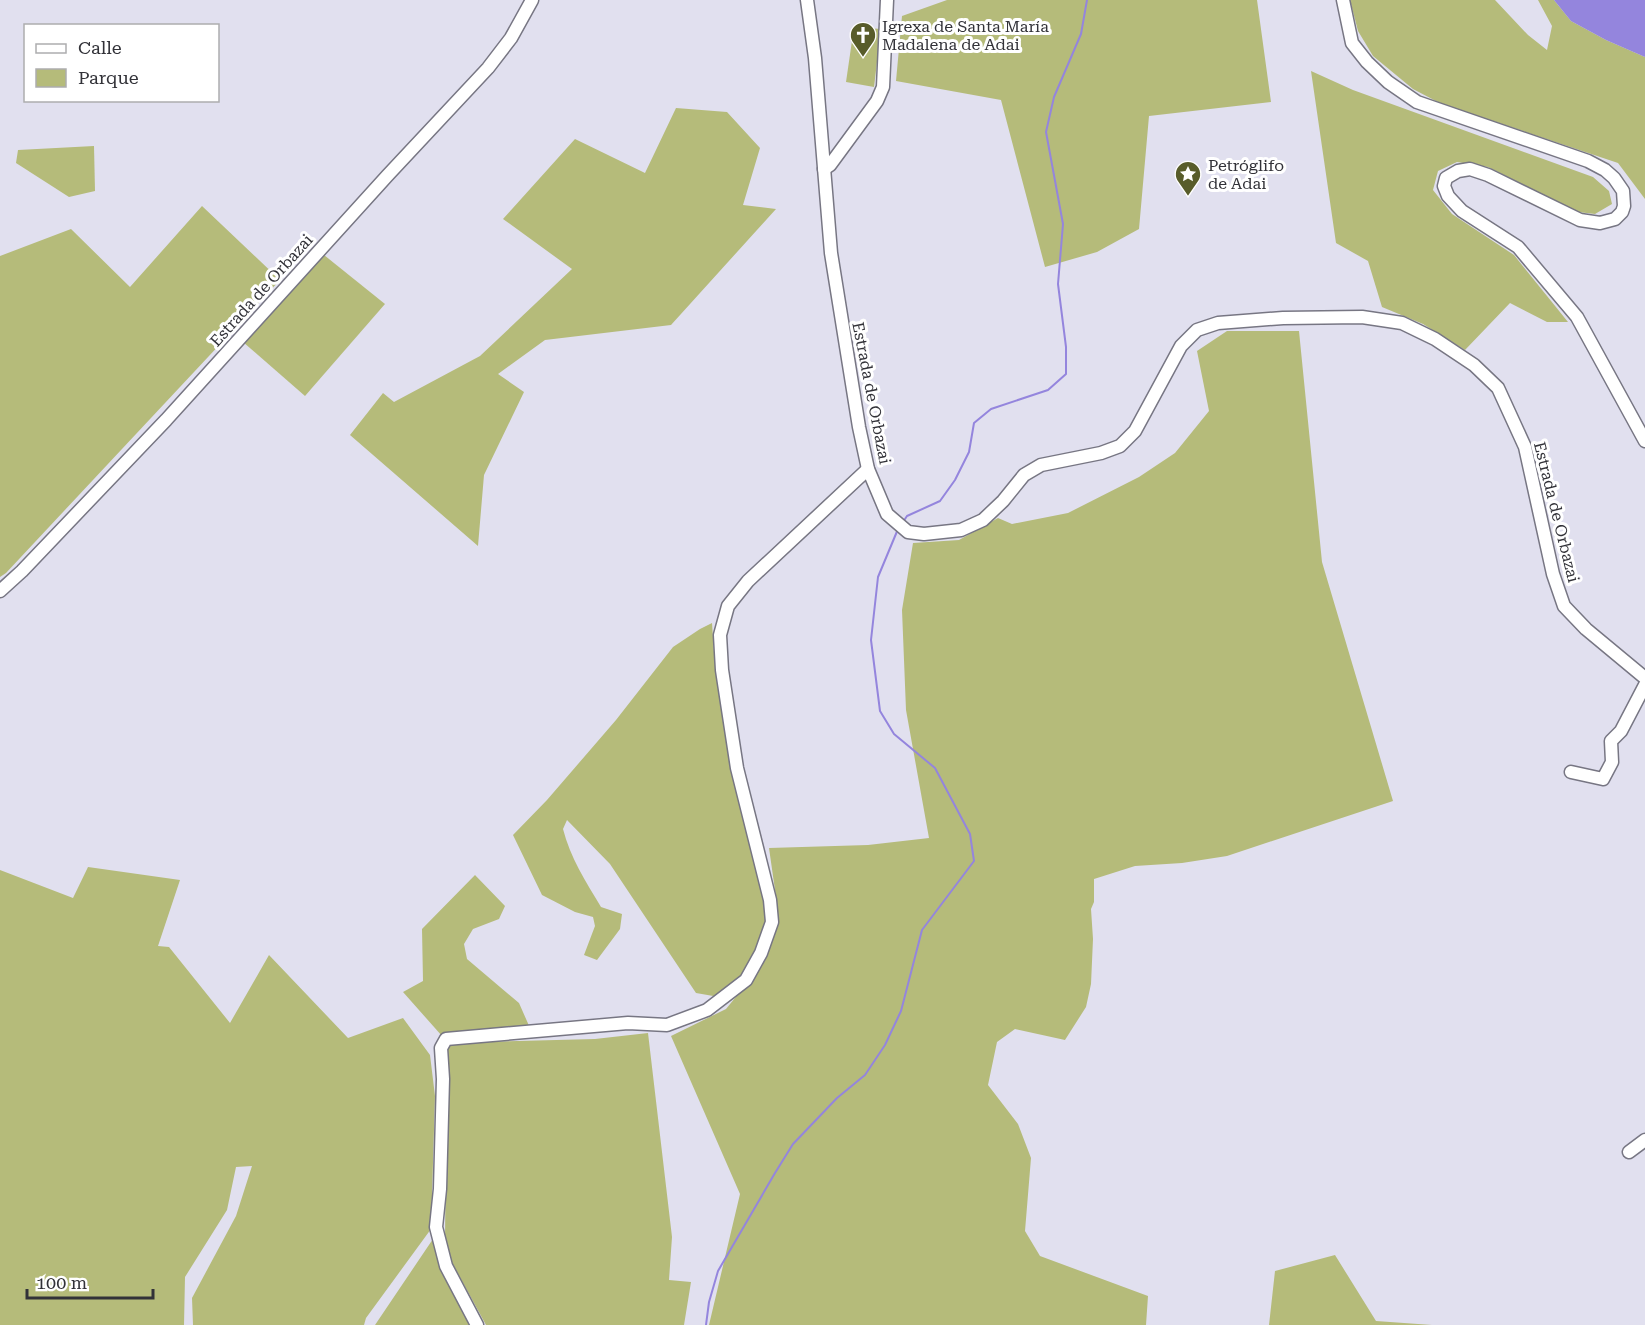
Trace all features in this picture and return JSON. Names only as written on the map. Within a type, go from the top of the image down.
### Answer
[{"type":"street","name":"Estrada de Orbazai","points":[[0,591],[22,571],[166,420],[488,68],[511,38],[532,0]]},
{"type":"street","name":"Estrada de Orbazai","points":[[807,0],[815,58],[831,253],[859,427],[868,469],[887,514],[908,532],[924,534],[961,530],[983,520],[1003,501],[1024,475],[1041,465],[1101,453],[1120,446],[1135,431],[1181,346],[1197,330],[1218,323],[1283,318],[1362,317],[1402,323],[1474,365],[1498,388],[1526,447],[1553,574],[1564,606],[1586,629],[1643,672]]},
{"type":"street","points":[[824,169],[830,165],[877,101],[883,87],[887,0]]},
{"type":"street","points":[[1343,0],[1352,43],[1366,62],[1388,82],[1417,102],[1588,161],[1605,170],[1623,191],[1622,212],[1615,219],[1600,223],[1580,220],[1488,175],[1470,170],[1458,171],[1446,178],[1444,186],[1448,196],[1462,211],[1518,247],[1577,317],[1645,441]]},
{"type":"street","points":[[823,155],[837,155]]},
{"type":"street","points":[[477,1325],[446,1266],[436,1227],[440,1190],[443,1079],[441,1048],[446,1039],[628,1023],[667,1025],[707,1010],[747,980],[761,953],[772,922],[770,900],[737,768],[722,670],[720,635],[728,606],[748,581],[868,469]]},
{"type":"street","points":[[1571,772],[1604,779],[1612,762],[1611,741],[1622,730],[1645,685]]},
{"type":"street","points":[[1629,1152],[1645,1140]]},
{"type":"green space","points":[[947,0],[1257,0],[1271,102],[1149,116],[1139,229],[1097,252],[1045,267],[1001,100],[896,81],[902,16]]},
{"type":"green space","points":[[1350,0],[1495,0],[1528,35],[1547,50],[1552,26],[1538,0],[1554,0],[1571,21],[1645,57],[1645,199],[1618,163],[1453,110],[1413,89],[1373,56],[1358,31]]},
{"type":"green space","points":[[854,27],[881,29],[874,87],[846,82]]},
{"type":"green space","points":[[1311,71],[1353,90],[1593,177],[1609,191],[1612,204],[1595,214],[1578,212],[1488,167],[1457,162],[1438,171],[1433,190],[1452,214],[1514,255],[1568,322],[1547,322],[1510,303],[1465,350],[1423,324],[1382,307],[1368,261],[1336,243]]},
{"type":"green space","points":[[676,108],[727,112],[760,148],[743,205],[776,209],[671,325],[545,340],[498,374],[524,392],[484,475],[478,546],[350,435],[383,393],[394,402],[480,356],[572,269],[503,219],[575,139],[645,173]]},
{"type":"green space","points":[[94,146],[95,191],[69,197],[16,163],[18,150]]},
{"type":"green space","points":[[202,206],[280,280],[0,577],[0,256],[71,229],[130,287]]},
{"type":"green space","points":[[324,255],[385,304],[305,396],[243,342]]},
{"type":"green space","points":[[1227,331],[1299,331],[1322,562],[1393,801],[1227,856],[1182,863],[1135,866],[1094,879],[1094,902],[1091,909],[1093,939],[1091,984],[1086,1007],[1065,1040],[1015,1029],[997,1042],[988,1085],[1018,1124],[1031,1158],[1025,1231],[1040,1256],[1148,1296],[1146,1325],[709,1325],[740,1194],[671,1036],[726,1009],[765,961],[778,911],[769,848],[868,845],[929,838],[906,710],[902,610],[913,543],[959,540],[998,518],[1012,524],[1068,513],[1139,477],[1175,453],[1209,411],[1197,351]]},
{"type":"green space","points":[[712,623],[730,762],[766,910],[768,928],[747,974],[719,997],[696,993],[610,864],[567,820],[563,829],[566,839],[574,859],[601,907],[622,914],[620,929],[597,960],[584,955],[595,926],[593,917],[575,912],[542,895],[513,835],[547,800],[616,720],[673,647]]},
{"type":"green space","points":[[88,867],[180,880],[158,946],[169,947],[230,1023],[269,955],[348,1038],[403,1018],[430,1055],[435,1096],[431,1229],[366,1318],[364,1325],[193,1325],[192,1298],[236,1216],[252,1166],[236,1167],[227,1210],[185,1277],[184,1325],[0,1325],[0,870],[73,898]]},
{"type":"green space","points":[[475,875],[505,906],[499,919],[473,929],[464,944],[467,959],[519,1003],[530,1028],[442,1036],[403,992],[423,981],[422,929]]},
{"type":"green space","points":[[648,1033],[672,1237],[669,1280],[691,1282],[684,1325],[486,1325],[450,1259],[445,1238],[447,1043],[595,1039]]},
{"type":"green space","points":[[435,1236],[435,1249],[472,1325],[375,1325]]},
{"type":"green space","points":[[1335,1255],[1376,1321],[1432,1325],[1269,1325],[1275,1271]]},
{"type":"shaded area","points":[[1554,0],[1645,0],[1645,57],[1571,21]]},
{"type":"waterway","points":[[903,522],[907,516],[940,501],[955,480],[969,452],[974,423],[991,409],[1048,390],[1066,374],[1066,347],[1058,284],[1063,224],[1046,132],[1054,97],[1081,34],[1087,0]]},
{"type":"waterway","points":[[706,1325],[709,1302],[718,1271],[793,1144],[837,1098],[865,1075],[885,1045],[901,1011],[922,930],[974,861],[970,834],[935,768],[894,734],[880,711],[871,640],[878,577],[898,529]]},
{"type":"place","name":"Igrexa de Santa María Madalena de Adai","points":[[863,58]]},
{"type":"place","name":"Petróglifo de Adai","points":[[1188,197]]}]
